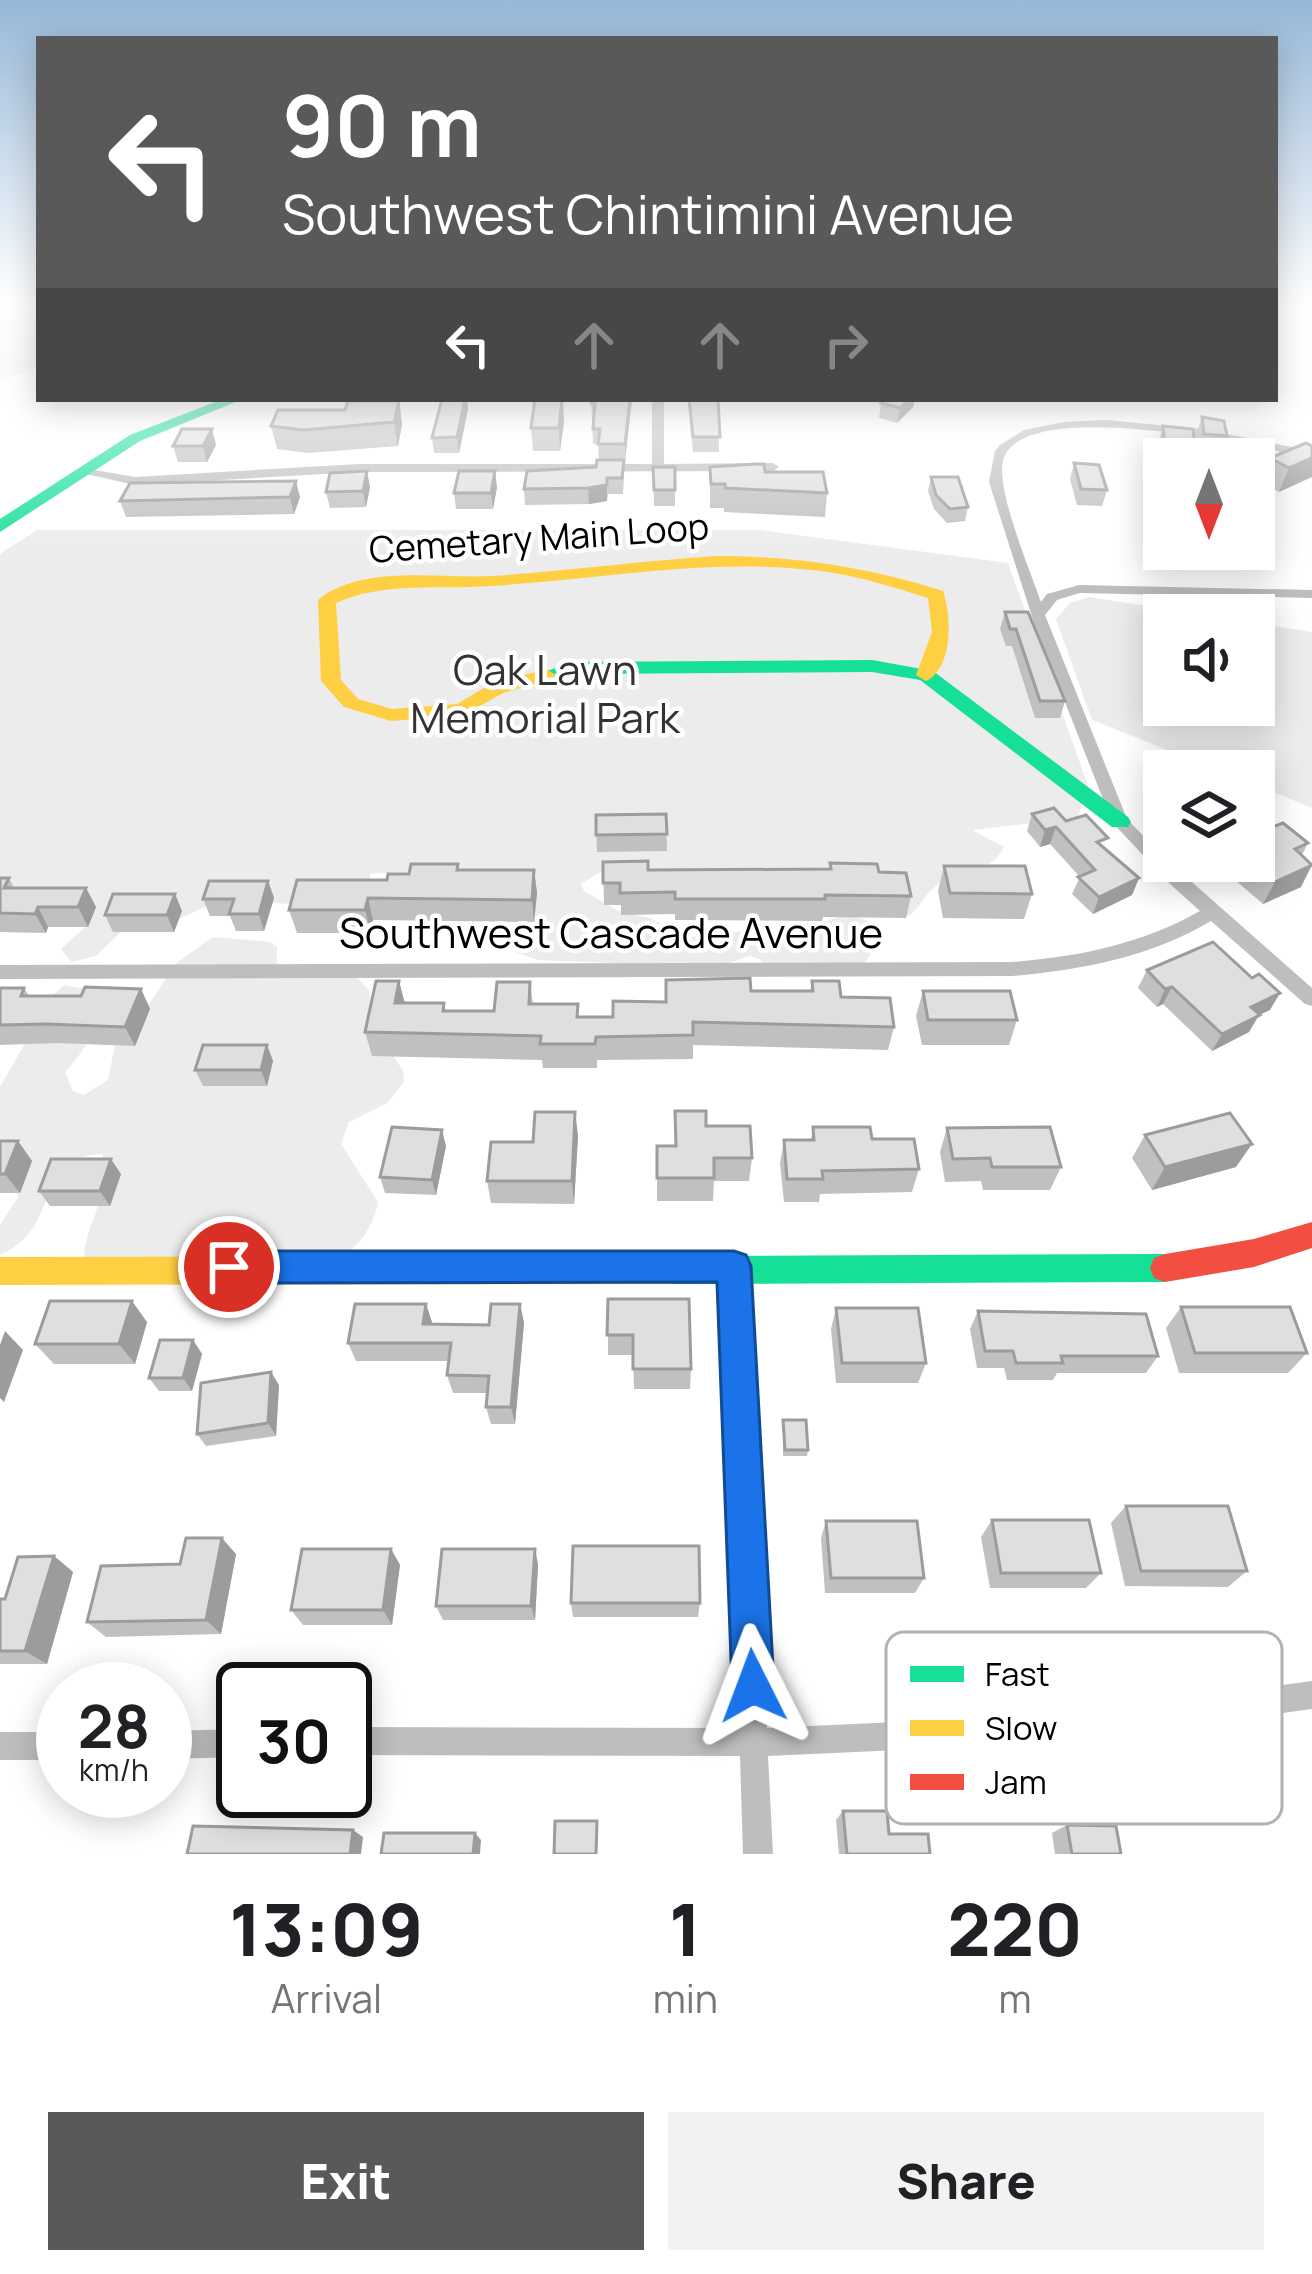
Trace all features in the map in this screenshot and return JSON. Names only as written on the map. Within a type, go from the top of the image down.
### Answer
[{"type":"street","points":[[0,527],[135,438],[228,402]]},
{"type":"street","points":[[658,402],[658,468]]},
{"type":"street","points":[[1312,455],[1170,427],[1078,426],[1031,433],[1010,442],[998,458],[995,487],[1041,623],[1120,822],[1140,847],[1312,999]]},
{"type":"street","points":[[82,472],[135,481],[358,468],[773,467]]},
{"type":"street","name":"Cemetary Main Loop","points":[[926,675],[940,632],[937,595],[898,576],[859,567],[701,559],[486,581],[385,582],[345,588],[327,600],[332,681],[351,703],[391,715],[462,710],[496,689],[572,668],[872,666],[926,675],[1120,822]]},
{"type":"street","points":[[1041,612],[1052,597],[1079,589],[1312,595]]},
{"type":"street","name":"Southwest Cascade Avenue","points":[[0,972],[1012,969],[1043,967],[1137,945],[1213,912]]},
{"type":"street","points":[[0,1270],[1161,1269],[1218,1261],[1312,1234]]},
{"type":"street","points":[[734,1266],[758,1854]]},
{"type":"street","points":[[1282,1699],[1312,1695]]},
{"type":"street","points":[[372,1741],[753,1742],[886,1736]]},
{"type":"street","points":[[0,1746],[36,1746]]},
{"type":"green space","name":"Oak Lawn Memorial Park","points":[[37,530],[761,530],[1008,563],[1089,788],[1077,818],[972,830],[1004,847],[998,856],[982,868],[936,886],[908,916],[632,869],[599,873],[581,884],[584,891],[618,911],[650,918],[689,937],[746,931],[778,941],[844,914],[866,920],[881,935],[863,966],[766,967],[749,956],[718,967],[538,960],[515,952],[512,943],[529,920],[416,871],[370,874],[369,891],[283,904],[245,897],[209,905],[177,920],[121,932],[96,956],[71,962],[61,949],[85,927],[7,882],[0,883],[0,554]]},
{"type":"green space","points":[[1089,597],[1143,605],[1143,726],[1275,726],[1275,626],[1312,632],[1312,808],[1275,793],[1275,750],[1167,750],[1092,720],[1056,619],[1070,603]]},
{"type":"green space","points":[[213,937],[270,942],[277,947],[277,963],[284,970],[344,964],[369,990],[375,1026],[403,1071],[404,1082],[387,1103],[349,1122],[341,1144],[378,1202],[359,1242],[336,1259],[307,1265],[238,1250],[166,1268],[92,1264],[84,1256],[102,1195],[102,1154],[65,1167],[33,1228],[0,1255],[0,1225],[18,1197],[7,1164],[0,1163],[0,1087],[53,995],[64,985],[86,989],[92,1014],[90,1034],[65,1072],[73,1091],[84,1095],[108,1080],[117,1035],[152,1000],[176,963]]},
{"type":"building","points":[[348,402],[399,402],[394,422],[303,430],[271,426],[278,410],[345,410]]},
{"type":"building","points":[[441,402],[464,402],[457,437],[432,438]]},
{"type":"building","points":[[535,402],[562,402],[559,428],[531,428]]},
{"type":"building","points":[[630,402],[625,444],[598,444],[600,429],[593,429],[595,403],[591,403]]},
{"type":"building","points":[[689,402],[718,402],[720,437],[693,437]]},
{"type":"building","points":[[1202,417],[1224,421],[1227,436],[1204,434]]},
{"type":"building","points":[[1163,426],[1193,429],[1194,438],[1164,438]]},
{"type":"building","points":[[182,429],[212,429],[203,446],[173,446]]},
{"type":"building","points":[[1306,443],[1312,446],[1312,458],[1289,468],[1275,456]]},
{"type":"building","points":[[597,460],[624,460],[622,478],[607,478],[607,485],[588,488],[524,489],[527,471],[596,467]]},
{"type":"building","points":[[1074,463],[1099,465],[1107,490],[1081,489]]},
{"type":"building","points":[[764,464],[765,472],[823,472],[827,493],[711,484],[710,467]]},
{"type":"building","points":[[653,467],[675,467],[675,490],[654,490]]},
{"type":"building","points":[[367,471],[363,491],[326,492],[330,473]]},
{"type":"building","points":[[459,471],[495,471],[491,493],[454,493]]},
{"type":"building","points":[[931,477],[958,477],[968,507],[950,509],[936,495]]},
{"type":"building","points":[[296,481],[290,497],[120,501],[130,483]]},
{"type":"building","points":[[1005,612],[1028,612],[1065,701],[1040,701],[1016,629],[1010,629]]},
{"type":"building","points":[[1054,808],[1066,821],[1086,815],[1108,838],[1097,842],[1139,878],[1099,897],[1078,877],[1095,870],[1056,827],[1045,830],[1032,814]]},
{"type":"building","points":[[666,814],[667,834],[596,835],[596,815]]},
{"type":"building","points":[[1283,823],[1308,843],[1295,849],[1312,865],[1275,882],[1275,826]]},
{"type":"building","points":[[648,861],[648,870],[831,869],[830,863],[877,864],[879,872],[906,873],[911,896],[675,899],[675,892],[620,893],[620,883],[603,883],[603,862]]},
{"type":"building","points":[[411,864],[458,864],[457,870],[534,870],[532,900],[368,898],[365,910],[289,910],[297,880],[387,880],[388,874],[409,874]]},
{"type":"building","points":[[944,866],[1025,866],[1032,894],[950,893]]},
{"type":"building","points":[[0,878],[9,878],[4,888],[86,888],[78,907],[38,907],[35,914],[0,913]]},
{"type":"building","points":[[209,881],[268,881],[259,914],[229,914],[234,899],[203,899]]},
{"type":"building","points":[[113,894],[175,894],[167,915],[105,915]]},
{"type":"building","points":[[1213,942],[1252,978],[1259,974],[1280,993],[1251,1007],[1260,1015],[1222,1034],[1147,970]]},
{"type":"building","points":[[750,978],[751,991],[813,991],[812,981],[839,981],[841,997],[890,998],[894,1027],[693,1022],[693,1035],[596,1037],[595,1044],[540,1044],[541,1036],[365,1032],[376,981],[399,981],[395,1003],[444,1003],[443,1011],[494,1011],[497,982],[530,982],[529,1004],[578,1004],[577,1017],[613,1017],[613,1001],[666,1002],[666,980]]},
{"type":"building","points":[[85,987],[141,989],[125,1027],[0,1025],[0,988],[24,988],[21,996],[81,996]]},
{"type":"building","points":[[923,991],[1010,991],[1017,1020],[928,1020]]},
{"type":"building","points":[[203,1045],[267,1045],[261,1070],[195,1070]]},
{"type":"building","points":[[675,1111],[706,1111],[706,1126],[750,1126],[752,1158],[714,1158],[714,1178],[657,1178],[657,1146],[676,1146]]},
{"type":"building","points":[[535,1112],[575,1112],[572,1181],[487,1181],[491,1142],[533,1142]]},
{"type":"building","points":[[1230,1113],[1252,1144],[1165,1167],[1145,1135]]},
{"type":"building","points":[[392,1127],[442,1130],[432,1180],[380,1177]]},
{"type":"building","points":[[813,1127],[870,1127],[872,1139],[914,1139],[919,1169],[822,1171],[823,1179],[787,1179],[784,1140],[814,1140]]},
{"type":"building","points":[[1050,1127],[1061,1167],[992,1167],[990,1158],[953,1159],[947,1128]]},
{"type":"building","points":[[0,1141],[18,1141],[5,1174],[0,1174]]},
{"type":"building","points":[[51,1159],[111,1159],[100,1191],[39,1191]]},
{"type":"building","points":[[608,1299],[689,1299],[691,1369],[633,1369],[633,1335],[607,1335]]},
{"type":"building","points":[[50,1301],[132,1301],[119,1344],[35,1344]]},
{"type":"building","points":[[355,1304],[426,1304],[423,1324],[489,1325],[491,1304],[520,1304],[511,1407],[486,1407],[489,1376],[447,1375],[451,1343],[348,1343]]},
{"type":"building","points":[[1181,1307],[1290,1307],[1307,1353],[1195,1353]]},
{"type":"building","points":[[836,1308],[918,1308],[926,1363],[842,1363]]},
{"type":"building","points":[[978,1311],[1146,1314],[1158,1356],[1061,1356],[1063,1363],[1016,1363],[1013,1351],[985,1351]]},
{"type":"building","points":[[160,1340],[193,1340],[183,1378],[149,1378]]},
{"type":"building","points":[[271,1372],[268,1423],[197,1434],[201,1383]]},
{"type":"building","points":[[783,1420],[806,1420],[808,1450],[785,1450]]},
{"type":"building","points":[[1126,1506],[1228,1506],[1247,1571],[1141,1571]]},
{"type":"building","points":[[992,1520],[1089,1520],[1101,1573],[1001,1573]]},
{"type":"building","points":[[826,1521],[917,1521],[924,1578],[831,1578]]},
{"type":"building","points":[[186,1538],[222,1538],[206,1620],[87,1622],[101,1566],[180,1564]]},
{"type":"building","points":[[573,1546],[699,1546],[700,1603],[571,1603]]},
{"type":"building","points":[[302,1549],[391,1549],[383,1610],[291,1610]]},
{"type":"building","points":[[442,1549],[535,1549],[531,1606],[436,1606]]},
{"type":"building","points":[[54,1556],[25,1651],[0,1651],[0,1599],[5,1599],[18,1557]]},
{"type":"building","points":[[843,1811],[886,1811],[889,1834],[928,1834],[930,1854],[847,1854]]},
{"type":"building","points":[[555,1821],[597,1821],[596,1854],[554,1854]]},
{"type":"building","points":[[1067,1825],[1116,1826],[1121,1854],[1072,1854]]},
{"type":"building","points":[[193,1826],[353,1830],[350,1854],[187,1854]]},
{"type":"building","points":[[384,1833],[475,1833],[473,1854],[381,1854]]},
{"type":"traffic: fast","points":[[0,527],[135,438],[228,402]]},
{"type":"traffic: fast","points":[[546,675],[572,668],[872,666],[926,675],[1120,822]]},
{"type":"traffic: fast","points":[[672,1270],[1165,1268]]},
{"type":"traffic: slow","points":[[546,675],[496,689],[462,710],[391,715],[351,703],[331,681],[327,600],[387,583],[490,581],[715,561],[823,566],[937,595],[941,632],[926,675]]},
{"type":"traffic: slow","points":[[0,1271],[672,1270]]},
{"type":"traffic: jam","points":[[1165,1268],[1254,1253],[1312,1235]]},
{"type":"route","points":[[229,1267],[590,1270],[734,1266],[753,1686]]}]
